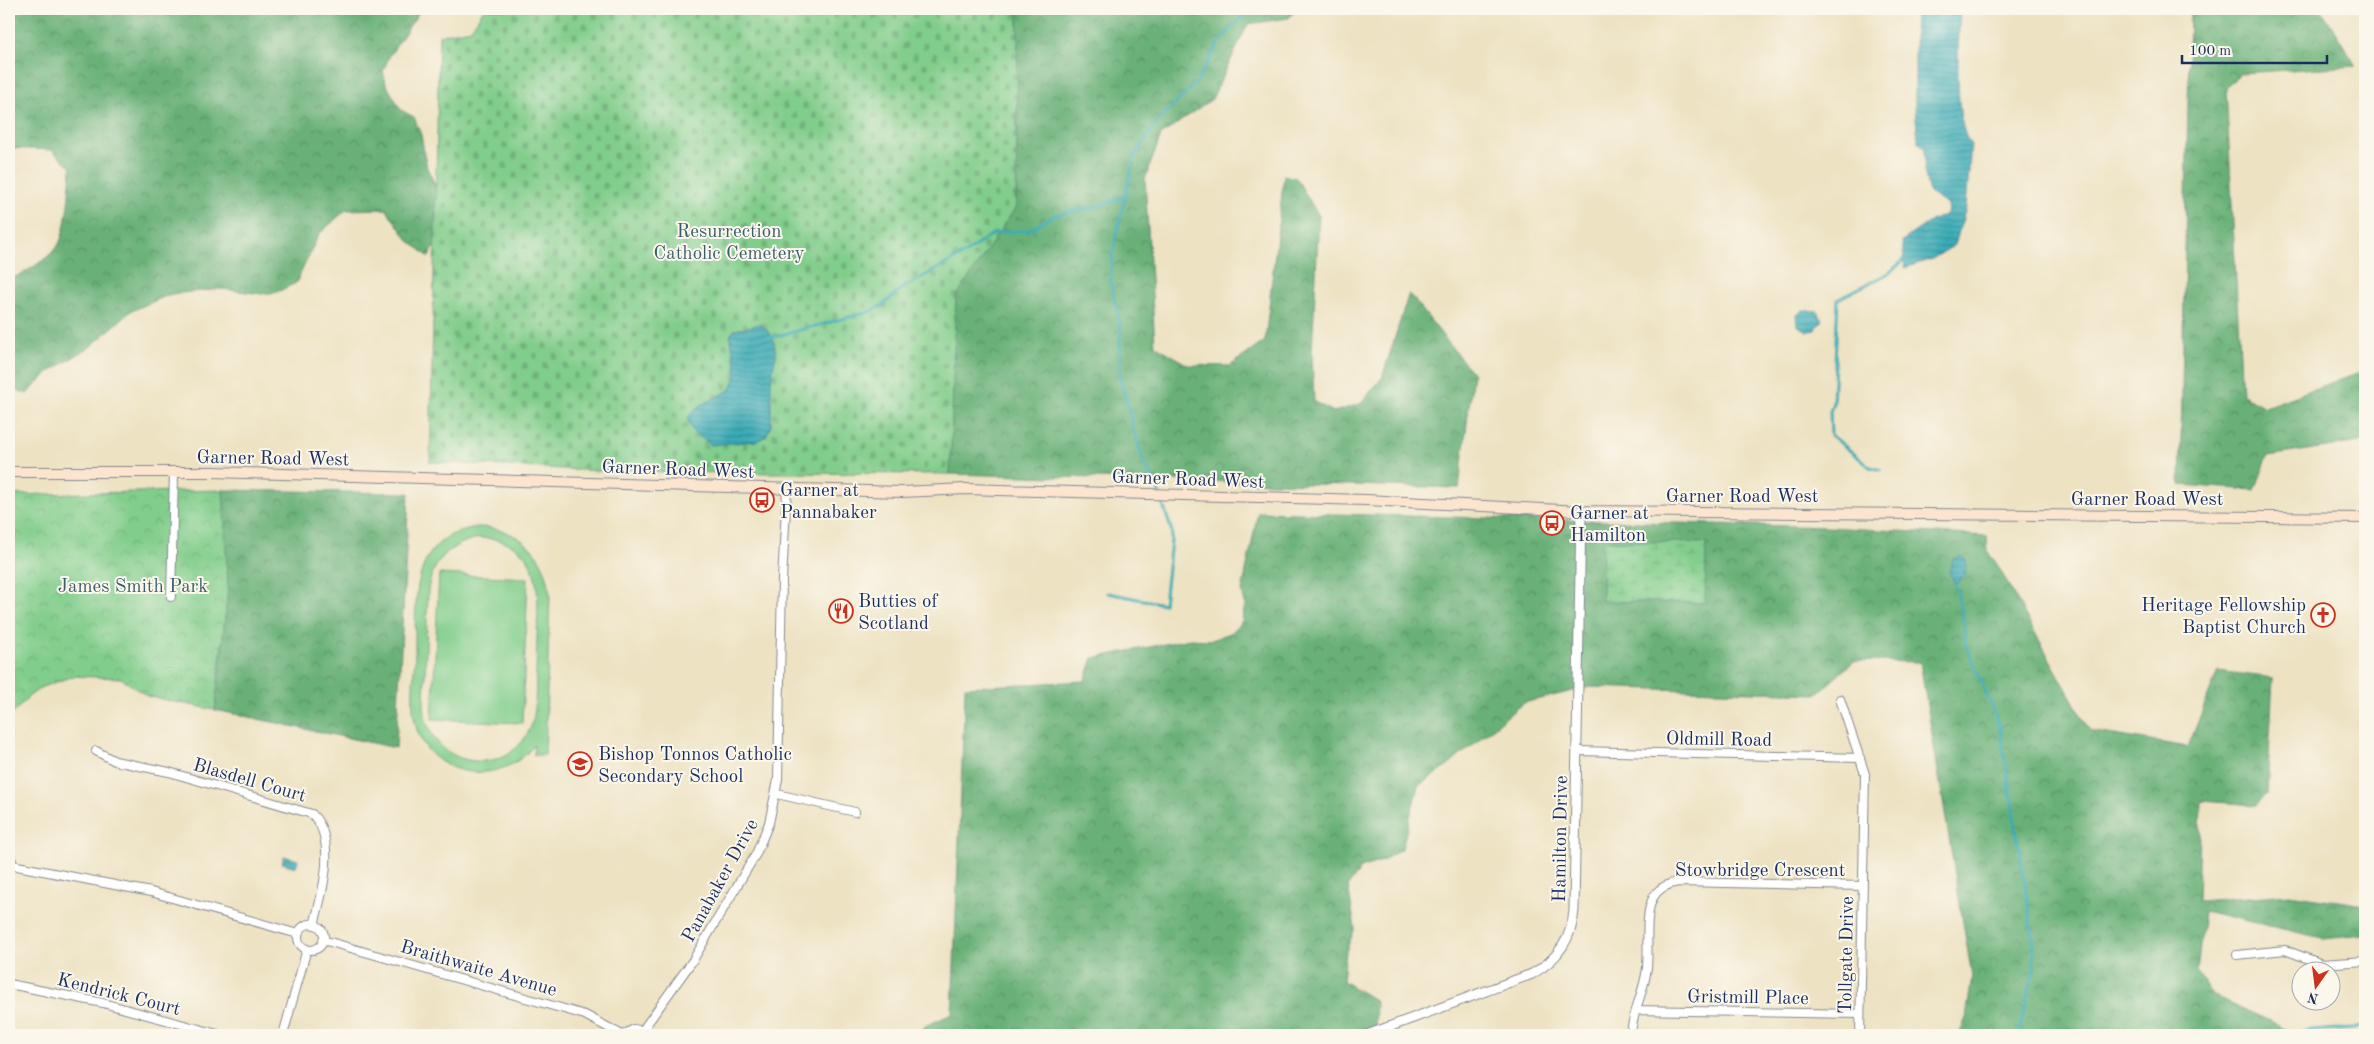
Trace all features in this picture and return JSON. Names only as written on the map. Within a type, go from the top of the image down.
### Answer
[{"type":"main road","name":"Garner Road West","points":[[9,472],[174,472],[902,492],[966,489],[1366,500],[1582,511],[2365,518]]},
{"type":"street","points":[[171,597],[174,472]]},
{"type":"street","name":"Panabaker Drive","points":[[645,1033],[693,960],[756,854],[767,829],[777,794],[787,489]]},
{"type":"street","name":"Hamilton Drive","points":[[1367,1035],[1523,978],[1546,966],[1559,952],[1569,935],[1574,916],[1582,511]]},
{"type":"street","name":"Tollgate Drive","points":[[1840,699],[1865,774],[1860,1035]]},
{"type":"street","name":"Blasdell Court","points":[[96,751],[115,761],[169,772],[312,814],[324,831],[325,847],[323,894],[314,926]]},
{"type":"street","name":"Oldmill Road","points":[[1577,751],[1860,758]]},
{"type":"street","points":[[777,794],[855,812]]},
{"type":"street","points":[[9,855],[10,868],[151,892],[298,934]]},
{"type":"street","name":"Stowbridge Crescent","points":[[1631,1035],[1635,1010],[1647,969],[1649,906],[1655,894],[1664,886],[1678,882],[1863,886]]},
{"type":"street","points":[[306,925],[314,926],[320,929],[323,940],[316,949],[307,949],[299,942],[298,934],[306,925]]},
{"type":"street","name":"Braithwaite Avenue","points":[[323,940],[585,1015],[623,1035]]},
{"type":"street","points":[[283,1035],[307,949]]},
{"type":"street","points":[[2237,955],[2285,950],[2322,964],[2365,961]]},
{"type":"street","name":"Kendrick Court","points":[[9,984],[111,1005],[221,1035]]},
{"type":"street","name":"Gristmill Place","points":[[1635,1010],[1860,1014]]},
{"type":"street","points":[[623,1035],[634,1028],[645,1033]]},
{"type":"green space","points":[[9,9],[421,9],[390,55],[383,71],[386,84],[401,110],[414,117],[421,135],[427,168],[443,200],[442,227],[429,257],[408,240],[386,209],[346,210],[319,234],[296,283],[277,292],[262,294],[222,289],[171,294],[131,311],[90,347],[49,372],[27,394],[9,387],[9,280],[41,262],[57,247],[63,232],[71,167],[52,150],[9,148]]},
{"type":"green space","name":"Resurrection Catholic Cemetery","points":[[484,9],[1018,9],[1016,207],[956,297],[950,474],[619,472],[430,462],[439,35],[471,29]]},
{"type":"green space","points":[[1018,9],[1296,9],[1289,18],[1248,24],[1212,99],[1161,135],[1145,179],[1155,345],[1188,365],[1230,366],[1265,341],[1284,175],[1296,178],[1319,216],[1312,351],[1314,402],[1334,412],[1360,404],[1382,378],[1409,293],[1473,374],[1459,488],[950,474],[956,296],[1016,207]]},
{"type":"green space","points":[[2190,9],[2321,9],[2356,66],[2240,73],[2226,88],[2242,395],[2265,407],[2365,370],[2365,441],[2268,456],[2255,490],[2180,485]]},
{"type":"green space","points":[[223,490],[409,493],[396,748],[215,710],[228,588]]},
{"type":"green space","name":"James Smith Park","points":[[223,490],[228,588],[215,710],[147,696],[121,678],[74,676],[42,687],[28,697],[11,716],[9,751],[9,495]]},
{"type":"green space","points":[[1258,512],[1828,527],[1987,536],[1988,553],[1995,561],[2090,731],[2188,747],[2218,671],[2273,678],[2267,794],[2256,805],[2201,801],[2198,901],[2289,894],[2365,905],[2365,934],[2322,938],[2204,911],[2197,972],[2212,995],[2301,1035],[1959,1035],[1966,1018],[1972,977],[1920,662],[1854,661],[1817,694],[1590,687],[1523,703],[1450,764],[1418,786],[1402,848],[1384,860],[1361,868],[1348,886],[1355,928],[1346,951],[1343,981],[1376,1001],[1375,1031],[1363,1035],[919,1035],[925,1026],[952,1014],[965,687],[1085,681],[1093,658],[1190,639],[1212,640],[1232,632],[1242,621],[1245,604],[1242,591]]},
{"type":"green space","points":[[477,527],[492,528],[518,538],[537,556],[544,568],[548,581],[550,596],[545,755],[534,755],[534,745],[521,758],[505,767],[488,772],[471,772],[454,768],[438,760],[426,747],[417,730],[413,712],[415,613],[420,575],[427,558],[438,544],[455,533]],"holes":[[[479,538],[500,541],[515,547],[526,557],[533,570],[538,601],[535,709],[528,733],[514,749],[497,759],[477,761],[457,757],[441,745],[429,727],[424,703],[428,591],[433,571],[451,549]]]},
{"type":"green space","points":[[1603,541],[1706,543],[1705,603],[1602,601]]},
{"type":"green space","points":[[439,574],[528,578],[522,723],[432,719]]},
{"type":"water","points":[[1915,9],[1960,9],[1959,100],[1965,133],[1971,145],[1966,208],[1955,245],[1932,259],[1905,268],[1902,241],[1932,220],[1947,214],[1948,205],[1929,193],[1924,171],[1925,148],[1918,142],[1915,107]]},
{"type":"water","points":[[1803,310],[1817,311],[1823,320],[1815,330],[1807,332],[1797,325],[1796,316]]},
{"type":"water","points":[[761,324],[773,337],[776,353],[771,381],[771,426],[766,436],[757,441],[711,445],[693,432],[687,419],[696,408],[731,389],[736,376],[736,365],[730,336],[734,330]]},
{"type":"water","points":[[1962,556],[1966,561],[1965,576],[1955,584],[1949,572],[1953,559]]},
{"type":"water","points":[[284,856],[298,860],[296,867],[282,863]]},
{"type":"waterway","points":[[1108,593],[1164,604],[1172,532],[1157,486],[1143,461],[1120,379],[1120,325],[1110,279],[1113,250],[1134,157],[1158,121],[1197,82],[1220,40],[1251,9]]},
{"type":"waterway","points":[[773,337],[869,312],[883,305],[901,289],[964,254],[994,233],[1029,230],[1055,215],[1095,207],[1124,197]]},
{"type":"waterway","points":[[1881,470],[1870,467],[1831,435],[1830,411],[1833,403],[1838,299],[1889,273],[1904,260]]},
{"type":"waterway","points":[[1955,584],[1963,617],[1966,645],[2000,727],[2033,938],[2034,969],[2018,1035]]},
{"type":"waterway","points":[[2278,1035],[2365,1027]]},
{"type":"place","name":"Garner at Pannabaker","points":[[762,500]]},
{"type":"place","name":"Garner at Hamilton","points":[[1552,523]]},
{"type":"place","name":"Butties of Scotland","points":[[841,611]]},
{"type":"place","name":"Heritage Fellowship Baptist Church","points":[[2323,615]]},
{"type":"place","name":"Bishop Tonnos Catholic Secondary School","points":[[580,764]]}]
